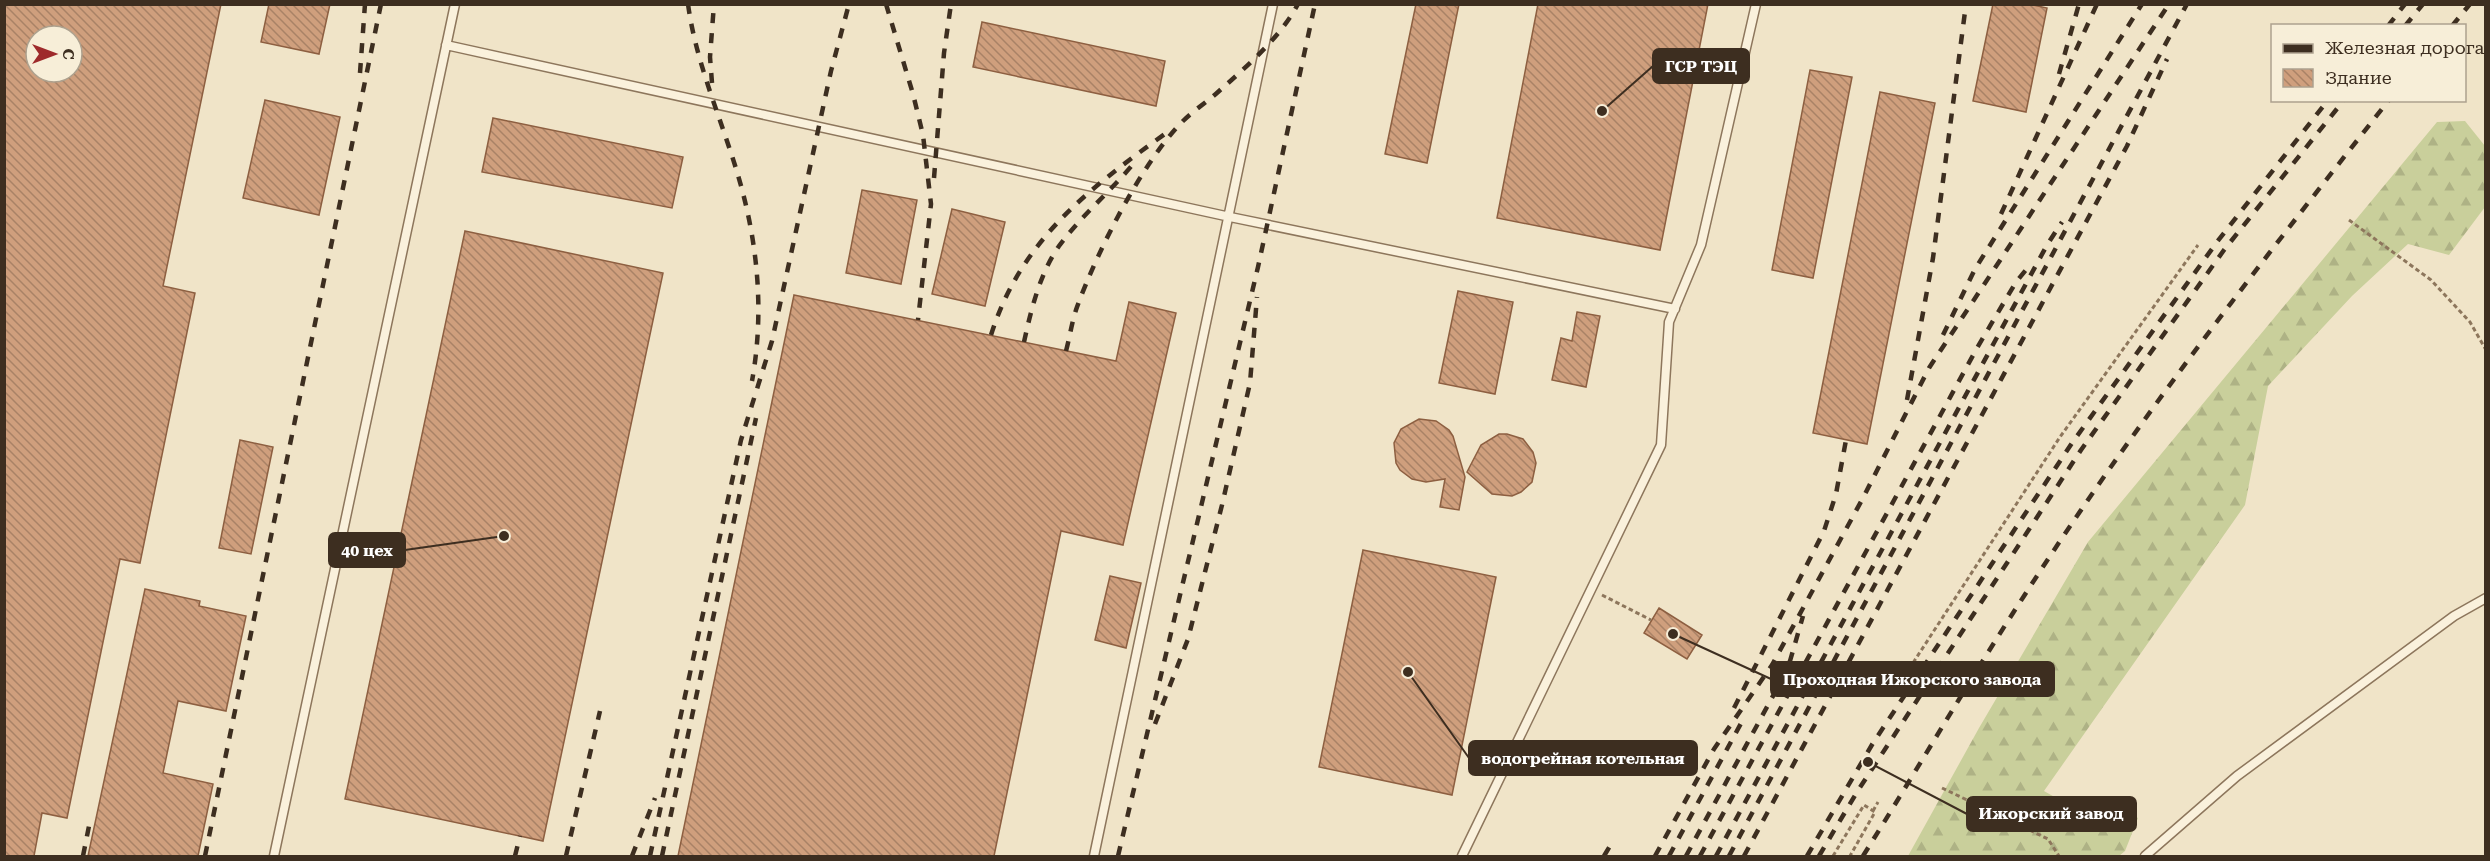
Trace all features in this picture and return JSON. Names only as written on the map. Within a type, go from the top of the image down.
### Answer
[{"type":"lane","points":[[274,856],[455,4]]},
{"type":"lane","points":[[1094,856],[1273,4]]},
{"type":"lane","points":[[1462,856],[1661,445],[1669,322],[1701,245],[1756,4]]},
{"type":"lane","points":[[446,45],[1230,217],[1675,309]]},
{"type":"lane","points":[[2145,856],[2237,776],[2454,616],[2486,598]]},
{"type":"path","points":[[2349,220],[2431,280],[2470,322],[2486,350]]},
{"type":"path","points":[[1880,684],[1884,677],[1898,686],[2060,437],[2198,245]]},
{"type":"path","points":[[1591,590],[1651,620]]},
{"type":"path","points":[[1942,788],[2048,839],[2059,856]]},
{"type":"path","points":[[1850,856],[1878,802]]},
{"type":"path","points":[[1833,856],[1864,805],[1873,811]]},
{"type":"green space","points":[[2465,121],[2485,146],[2485,207],[2449,255],[2408,244],[2352,296],[2268,386],[2245,505],[2044,791],[2081,812],[2110,800],[2138,818],[2125,851],[2119,856],[1908,856],[1979,728],[2088,542],[2437,122]]},
{"type":"building","points":[[4,4],[221,4],[163,286],[195,293],[140,563],[120,559],[67,818],[42,813],[34,856],[4,856]]},
{"type":"building","points":[[269,4],[330,4],[319,54],[261,42]]},
{"type":"building","points":[[1416,4],[1459,4],[1427,163],[1385,154]]},
{"type":"building","points":[[1538,4],[1708,4],[1660,250],[1497,218]]},
{"type":"building","points":[[1993,4],[2029,4],[2047,8],[2026,112],[1973,101]]},
{"type":"building","points":[[982,22],[1165,61],[1156,106],[973,67]]},
{"type":"building","points":[[1810,70],[1852,77],[1813,278],[1772,270]]},
{"type":"building","points":[[1880,92],[1935,103],[1867,444],[1813,433]]},
{"type":"building","points":[[265,100],[340,117],[319,215],[243,198]]},
{"type":"building","points":[[493,118],[683,157],[672,208],[482,172]]},
{"type":"building","points":[[862,190],[917,200],[901,284],[846,273]]},
{"type":"building","points":[[952,209],[1005,222],[985,306],[932,294]]},
{"type":"building","points":[[465,231],[663,273],[543,841],[345,799]]},
{"type":"building","points":[[1458,291],[1513,302],[1495,394],[1439,383]]},
{"type":"building","points":[[794,295],[1116,361],[1129,302],[1176,313],[1123,545],[1061,531],[994,856],[678,856]]},
{"type":"building","points":[[1577,312],[1600,316],[1586,387],[1552,380],[1561,338],[1572,341]]},
{"type":"building","points":[[1419,419],[1436,421],[1449,430],[1453,436],[1465,477],[1459,510],[1440,507],[1445,479],[1426,482],[1412,479],[1400,470],[1396,463],[1394,443],[1401,429]]},
{"type":"building","points":[[1499,434],[1523,439],[1533,452],[1536,463],[1532,482],[1521,492],[1512,496],[1492,494],[1467,472],[1481,445]]},
{"type":"building","points":[[240,440],[273,447],[251,554],[219,548]]},
{"type":"building","points":[[1363,550],[1496,577],[1452,795],[1319,767]]},
{"type":"building","points":[[1110,576],[1141,583],[1126,648],[1095,640]]},
{"type":"building","points":[[145,589],[200,601],[199,606],[246,616],[226,711],[178,701],[163,773],[213,784],[198,856],[88,856]]},
{"type":"building","points":[[1659,608],[1702,635],[1687,659],[1644,633]]},
{"type":"railway","points":[[360,73],[365,4]]},
{"type":"railway","points":[[205,856],[381,4]]},
{"type":"railway","points":[[688,4],[700,61],[740,181],[752,237],[758,295],[756,352],[752,381]]},
{"type":"railway","points":[[712,83],[710,57],[714,4]]},
{"type":"railway","points":[[650,856],[741,440],[772,341],[831,71],[849,4]]},
{"type":"railway","points":[[886,4],[923,135],[931,204],[918,320]]},
{"type":"railway","points":[[934,178],[944,53],[951,4]]},
{"type":"railway","points":[[1066,351],[1077,307],[1096,260],[1122,209],[1152,160],[1183,121],[1262,51],[1282,29],[1298,4]]},
{"type":"railway","points":[[1118,856],[1258,267],[1315,4]]},
{"type":"railway","points":[[1907,400],[1933,258],[1966,4]]},
{"type":"railway","points":[[2059,74],[2079,4]]},
{"type":"railway","points":[[2001,214],[2097,4]]},
{"type":"railway","points":[[1943,335],[1975,269],[2142,4]]},
{"type":"railway","points":[[1655,856],[1714,749],[1772,665],[1863,498],[1929,368],[2169,4]]},
{"type":"railway","points":[[1729,856],[2187,4]]},
{"type":"railway","points":[[2390,24],[2405,4]]},
{"type":"railway","points":[[2407,24],[2423,4]]},
{"type":"railway","points":[[2454,24],[2470,4]]},
{"type":"railway","points":[[1744,856],[2127,146],[2167,59]]},
{"type":"railway","points":[[1807,856],[1873,743],[2072,443],[2217,242],[2326,102]]},
{"type":"railway","points":[[1819,856],[1857,792],[2081,450],[2224,250],[2342,102]]},
{"type":"railway","points":[[1863,856],[2003,628],[2110,468],[2200,344],[2387,102]]},
{"type":"railway","points":[[991,335],[1004,301],[1020,270],[1040,243],[1086,195],[1169,131]]},
{"type":"railway","points":[[1024,342],[1037,292],[1052,257],[1077,224],[1134,163]]},
{"type":"railway","points":[[1716,856],[2047,245],[2062,222]]},
{"type":"railway","points":[[1700,856],[1977,348],[2016,282],[2030,265]]},
{"type":"railway","points":[[1155,724],[1188,639],[1222,505],[1250,383],[1257,297]]},
{"type":"railway","points":[[662,856],[756,418]]},
{"type":"railway","points":[[1734,708],[1824,531],[1836,494],[1846,440]]},
{"type":"railway","points":[[1686,856],[1780,683],[1790,661],[1803,616]]},
{"type":"railway","points":[[566,856],[600,711]]},
{"type":"railway","points":[[1669,856],[1745,716]]},
{"type":"railway","points":[[632,856],[655,798]]},
{"type":"railway","points":[[83,856],[90,821]]},
{"type":"railway","points":[[515,856],[520,836]]},
{"type":"railway","points":[[1604,856],[1610,846]]},
{"type":"place","name":"ГСР ТЭЦ","points":[[1602,111]]},
{"type":"place","name":"40 цех","points":[[504,536]]},
{"type":"place","name":"Проходная Ижорского завода","points":[[1673,634]]},
{"type":"place","name":"водогрейная котельная","points":[[1408,672]]},
{"type":"place","name":"Ижорский завод","points":[[1868,762]]}]
